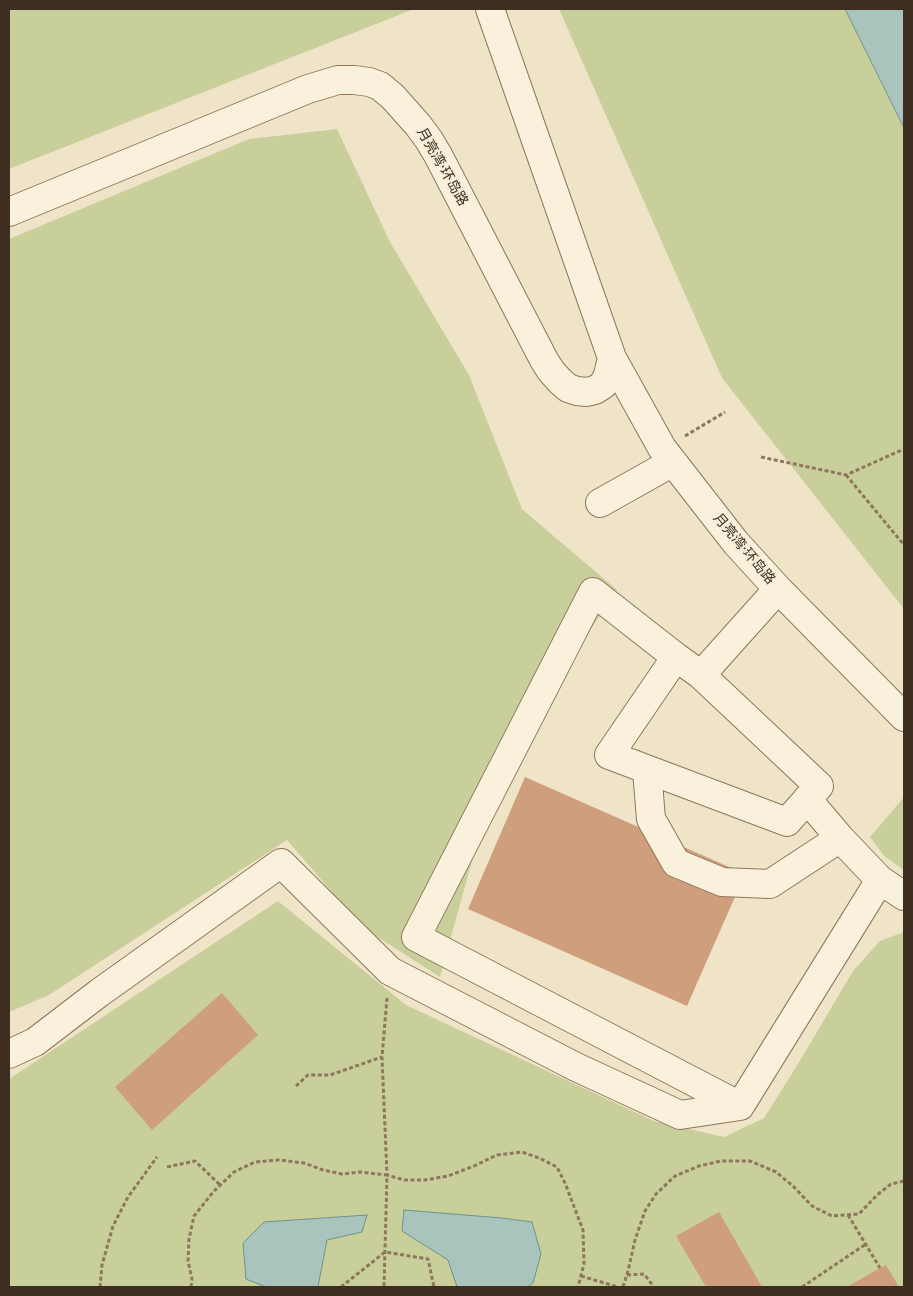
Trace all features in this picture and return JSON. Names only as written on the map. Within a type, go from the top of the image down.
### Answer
[{"type":"street","name":"月亮湾·环岛路","points":[[490,9],[612,358],[668,455],[736,542],[778,590],[904,717]]},
{"type":"street","name":"月亮湾·环岛路","points":[[9,212],[308,89],[338,80],[369,82],[380,86],[393,97],[429,140],[544,360],[555,376],[568,388],[587,392],[595,390],[603,385],[608,375],[612,358]]},
{"type":"street","points":[[600,503],[668,455]]},
{"type":"street","points":[[701,676],[778,590]]},
{"type":"street","points":[[676,657],[609,755],[787,822],[819,786],[701,676],[593,592],[416,937],[740,1106]]},
{"type":"street","points":[[647,770],[651,819],[676,863],[722,882],[770,884],[840,838]]},
{"type":"street","points":[[807,799],[840,838],[880,880],[904,896]]},
{"type":"street","points":[[9,1054],[35,1042],[98,993],[281,863],[390,971],[576,1067],[680,1115],[740,1106],[880,880]]},
{"type":"path","points":[[668,455],[725,412]]},
{"type":"path","points":[[761,457],[846,475],[904,449]]},
{"type":"path","points":[[846,475],[904,545]]},
{"type":"path","points":[[384,1287],[387,1176],[382,1057],[390,971]]},
{"type":"path","points":[[296,1086],[308,1075],[330,1075],[382,1057]]},
{"type":"path","points":[[192,1287],[188,1261],[189,1239],[194,1216],[220,1185],[234,1172],[256,1162],[279,1160],[304,1163],[342,1174],[360,1172],[404,1180],[425,1180],[448,1176],[497,1155],[522,1152],[539,1158],[557,1168],[564,1183],[583,1230],[584,1264],[578,1287]]},
{"type":"path","points":[[100,1287],[102,1265],[113,1226],[128,1197],[157,1157]]},
{"type":"path","points":[[167,1167],[195,1161],[220,1185]]},
{"type":"path","points":[[623,1287],[635,1240],[645,1211],[656,1194],[675,1176],[699,1166],[721,1161],[750,1161],[776,1172],[794,1186],[812,1206],[832,1216],[859,1214],[877,1195],[891,1184],[904,1181]]},
{"type":"path","points":[[847,1215],[880,1268]]},
{"type":"path","points":[[802,1287],[866,1244]]},
{"type":"path","points":[[341,1287],[385,1252],[428,1259],[434,1287]]},
{"type":"path","points":[[627,1275],[644,1274],[654,1287]]},
{"type":"path","points":[[581,1276],[618,1287]]},
{"type":"green space","points":[[9,9],[414,9],[9,169]]},
{"type":"green space","points":[[559,9],[845,9],[904,128],[904,609],[722,378]]},
{"type":"green space","points":[[337,129],[390,242],[469,375],[522,509],[617,590],[497,770],[440,977],[362,927],[287,840],[49,995],[9,1012],[9,239],[249,139]]},
{"type":"green space","points":[[904,797],[904,870],[884,856],[870,837]]},
{"type":"green space","points":[[278,901],[406,1005],[654,1121],[724,1137],[764,1118],[853,971],[880,941],[904,932],[904,1287],[9,1287],[9,1079]]},
{"type":"water","points":[[845,9],[904,9],[904,128]]},
{"type":"water","points":[[404,1210],[532,1222],[541,1254],[533,1283],[527,1287],[457,1287],[448,1260],[402,1231]]},
{"type":"water","points":[[367,1215],[362,1232],[327,1240],[318,1287],[266,1287],[246,1279],[243,1243],[264,1222]]},
{"type":"building","points":[[525,777],[745,874],[687,1006],[468,909]]},
{"type":"building","points":[[222,993],[258,1035],[152,1130],[115,1087]]},
{"type":"building","points":[[719,1212],[762,1287],[706,1287],[676,1236]]},
{"type":"building","points":[[886,1265],[899,1287],[847,1287],[880,1268]]}]
